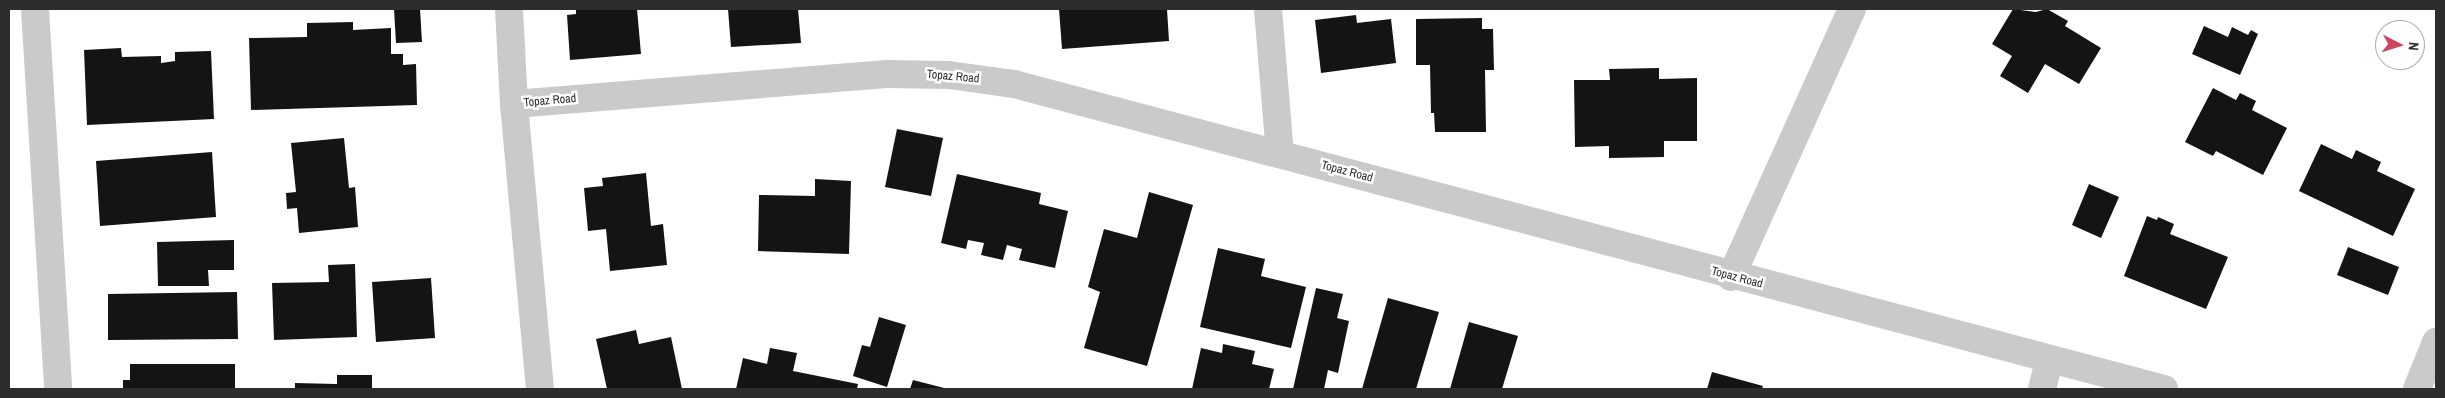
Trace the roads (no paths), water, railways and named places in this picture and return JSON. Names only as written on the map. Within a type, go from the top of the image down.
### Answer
[{"type":"street","points":[[35,9],[58,389]]},
{"type":"street","points":[[510,9],[514,104],[540,389]]},
{"type":"street","points":[[1268,9],[1280,154]]},
{"type":"street","points":[[1731,277],[1852,9]]},
{"type":"street","name":"Topaz Road","points":[[514,104],[887,74],[949,75],[1014,84],[1280,154],[1731,277],[2164,389]]},
{"type":"street","points":[[2417,389],[2436,342]]},
{"type":"street","points":[[2042,389],[2049,360]]}]
